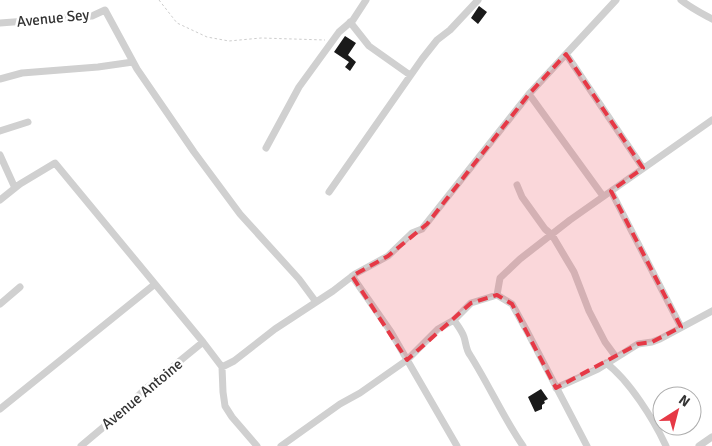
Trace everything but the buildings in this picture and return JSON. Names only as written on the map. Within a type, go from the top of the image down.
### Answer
[{"type":"street","points":[[266,148],[299,87],[340,32],[357,15],[366,0]]},
{"type":"street","points":[[329,192],[410,75],[437,40],[450,30],[478,0]]},
{"type":"street","points":[[222,367],[234,361],[275,329],[333,291],[352,276],[388,256],[412,233],[422,229],[529,94],[616,0]]},
{"type":"street","points":[[681,0],[705,17],[712,19]]},
{"type":"street","name":"Avenue Sey","points":[[0,23],[92,16],[105,10],[133,62]]},
{"type":"street","points":[[350,22],[369,46],[410,75]]},
{"type":"street","points":[[566,54],[643,168]]},
{"type":"street","points":[[0,79],[22,72],[98,67],[133,62],[159,102],[240,214],[299,279],[316,302]]},
{"type":"street","points":[[529,94],[604,196]]},
{"type":"street","points":[[497,295],[500,278],[520,259],[570,220],[712,120]]},
{"type":"street","points":[[0,131],[28,122]]},
{"type":"street","points":[[0,155],[15,188]]},
{"type":"street","points":[[0,200],[15,188],[55,163],[222,367],[223,392],[226,406],[232,417],[257,446]]},
{"type":"street","points":[[517,185],[522,197],[545,229],[552,235],[574,272],[582,297],[605,342],[616,357]]},
{"type":"street","points":[[611,191],[682,327]]},
{"type":"street","points":[[352,276],[391,332],[457,446]]},
{"type":"street","points":[[0,409],[155,284]]},
{"type":"street","points":[[0,304],[20,287]]},
{"type":"street","points":[[281,446],[407,360],[443,325],[454,320],[471,303],[497,295],[512,304],[587,446]]},
{"type":"street","points":[[556,388],[598,368],[638,344],[652,342],[712,311]]},
{"type":"street","points":[[454,320],[464,337],[470,355],[491,388],[502,414],[523,446]]},
{"type":"street","name":"Avenue Antoine","points":[[81,446],[203,342]]},
{"type":"street","points":[[606,363],[623,379],[666,446]]},
{"type":"street","points":[[699,446],[712,437]]},
{"type":"path","points":[[159,0],[177,23],[207,37],[229,41],[261,38],[328,40]]},
{"type":"highlighted area","points":[[566,54],[643,168],[611,191],[681,327],[652,342],[638,344],[556,388],[512,304],[497,295],[471,303],[407,360],[352,276],[388,256],[427,224],[529,94]]}]
